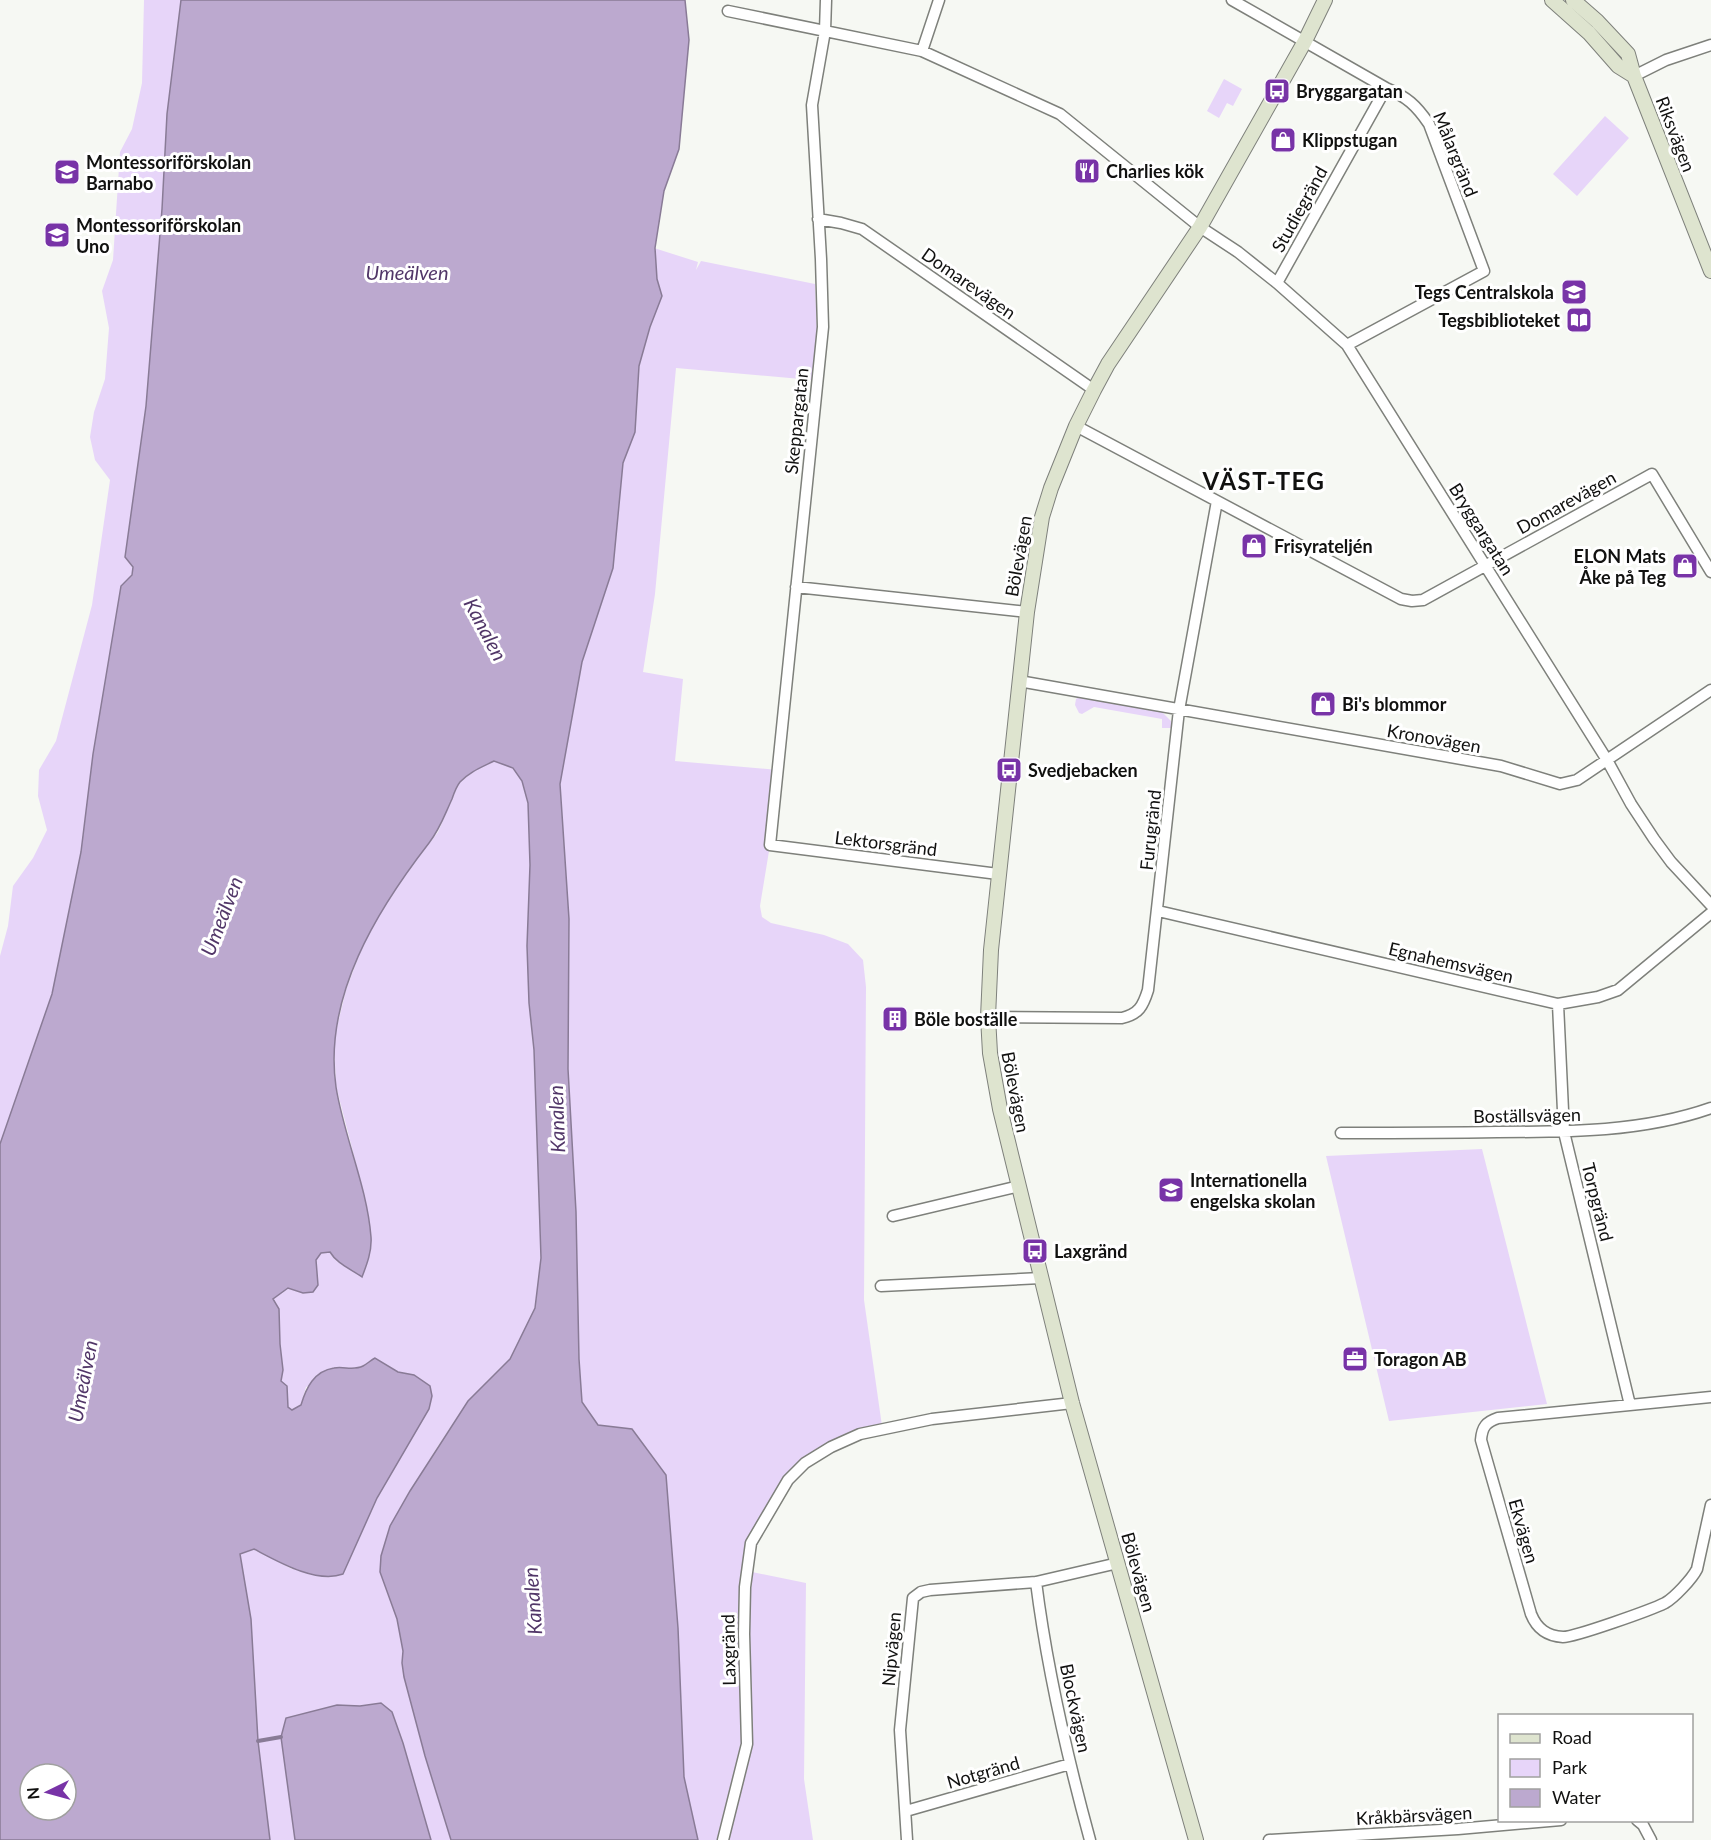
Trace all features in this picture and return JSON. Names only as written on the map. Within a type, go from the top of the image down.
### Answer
[{"type":"street","name":"Skeppargatan","points":[[770,845],[823,327],[823,288],[812,105],[825,31],[826,0]]},
{"type":"street","points":[[922,51],[939,0]]},
{"type":"street","name":"Målargränd","points":[[1232,0],[1405,97],[1420,109],[1429,124],[1484,271],[1347,345]]},
{"type":"street","name":"Bölevägen","points":[[1196,1840],[1072,1403],[1000,1109],[990,1053],[988,1017],[991,950],[1027,612],[1042,517],[1051,488],[1076,426],[1108,364],[1200,227],[1305,41],[1325,0]]},
{"type":"street","points":[[1552,0],[1589,33],[1618,66],[1634,76],[1666,60],[1711,45]]},
{"type":"street","name":"Riksvägen","points":[[1573,0],[1597,21],[1628,54],[1634,76],[1711,271]]},
{"type":"street","name":"Bryggargatan","points":[[728,11],[922,51],[1060,114],[1200,227],[1238,252],[1277,283],[1347,345],[1607,760],[1631,804],[1671,862],[1711,905]]},
{"type":"street","name":"Studiegränd","points":[[1277,283],[1386,88]]},
{"type":"street","name":"Domarevägen","points":[[818,219],[862,229],[1094,390]]},
{"type":"street","name":"Domarevägen","points":[[1076,426],[1401,599],[1423,600],[1652,474],[1711,572]]},
{"type":"street","name":"Furugränd","points":[[988,1017],[1122,1018],[1134,1015],[1143,1007],[1148,990],[1158,912],[1179,710],[1217,501]]},
{"type":"street","points":[[796,586],[1027,612]]},
{"type":"street","name":"Kronovägen","points":[[1019,681],[1501,766],[1560,784],[1577,780],[1711,690]]},
{"type":"street","name":"Lektorsgränd","points":[[770,845],[998,874]]},
{"type":"street","name":"Egnahemsvägen","points":[[1158,912],[1558,1004],[1598,997],[1618,990],[1711,912]]},
{"type":"street","name":"Torpgränd","points":[[1558,1004],[1564,1132],[1630,1405]]},
{"type":"street","name":"Boställsvägen","points":[[1341,1133],[1564,1132],[1676,1119],[1711,1108]]},
{"type":"street","points":[[893,1216],[1019,1186]]},
{"type":"street","points":[[881,1286],[1041,1278]]},
{"type":"street","name":"Ekvägen","points":[[1711,1397],[1498,1418],[1486,1424],[1481,1440],[1534,1623],[1541,1630],[1552,1635],[1572,1636],[1667,1602],[1697,1569],[1711,1505]]},
{"type":"street","name":"Laxgränd","points":[[723,1840],[747,1744],[744,1634],[745,1587],[751,1543],[788,1480],[805,1463],[831,1447],[860,1434],[932,1419],[1072,1403]]},
{"type":"street","name":"Nipvägen","points":[[908,1840],[900,1730],[913,1598],[921,1592],[930,1590],[1036,1582],[1118,1563]]},
{"type":"street","name":"Blockvägen","points":[[1036,1582],[1040,1618],[1070,1764],[1090,1840]]},
{"type":"street","name":"Notgränd","points":[[906,1811],[1070,1764]]},
{"type":"street","name":"Kråkbärsvägen","points":[[1269,1840],[1460,1835],[1554,1822]]},
{"type":"street","points":[[1638,1822],[1643,1825],[1652,1840]]},
{"type":"green space","points":[[144,0],[181,0],[167,114],[162,209],[146,406],[125,557],[133,568],[132,575],[121,586],[93,754],[81,852],[52,994],[0,1144],[0,956],[8,926],[13,886],[33,858],[47,830],[38,796],[39,770],[56,741],[92,605],[110,480],[95,460],[90,437],[94,412],[105,379],[109,328],[102,291],[113,260],[120,152],[132,129],[142,83]]},
{"type":"green space","points":[[1224,79],[1242,89],[1233,106],[1227,103],[1219,118],[1207,111]]},
{"type":"green space","points":[[1605,116],[1629,138],[1577,196],[1553,174]]},
{"type":"green space","points":[[654,248],[698,262],[696,270],[701,261],[815,284],[817,331],[812,380],[676,368],[655,594],[643,672],[683,679],[675,761],[778,770],[770,845],[760,906],[762,917],[771,923],[824,935],[848,944],[863,960],[866,987],[864,1300],[883,1433],[833,1452],[801,1475],[786,1493],[763,1531],[757,1545],[752,1572],[806,1583],[804,1779],[813,1840],[698,1840],[684,1777],[678,1628],[666,1475],[632,1429],[598,1425],[582,1402],[576,1212],[568,1069],[569,919],[560,784],[582,662],[613,568],[623,463],[635,432],[639,366],[661,297]]},
{"type":"green space","points":[[1079,697],[1162,712],[1171,721],[1171,728],[1162,728],[1162,719],[1094,707],[1082,714],[1079,713],[1075,705]]},
{"type":"green space","points":[[494,761],[513,768],[522,781],[528,803],[529,1003],[534,1050],[541,1258],[535,1309],[510,1359],[468,1401],[390,1526],[385,1587],[397,1619],[403,1651],[404,1677],[451,1840],[431,1840],[403,1743],[381,1703],[360,1706],[337,1705],[286,1718],[281,1737],[295,1840],[270,1840],[258,1741],[251,1619],[240,1554],[254,1549],[292,1569],[343,1574],[377,1498],[414,1375],[398,1372],[375,1358],[363,1366],[306,1387],[301,1405],[292,1411],[288,1407],[287,1386],[280,1381],[283,1370],[279,1309],[273,1299],[288,1288],[303,1293],[318,1285],[316,1260],[321,1253],[330,1252],[340,1263],[362,1276],[361,1183],[336,1086],[334,1039],[346,990],[367,934],[407,872],[438,832],[459,783],[474,770]]},
{"type":"green space","points":[[1482,1149],[1547,1404],[1389,1421],[1326,1156]]},
{"type":"water","name":"Umeälven","points":[[181,0],[685,0],[689,40],[679,149],[664,191],[655,248],[657,279],[662,296],[639,366],[635,432],[623,463],[613,568],[582,662],[560,784],[569,919],[568,1069],[576,1212],[582,1402],[598,1425],[632,1429],[666,1475],[678,1628],[684,1777],[698,1840],[451,1840],[404,1677],[403,1651],[397,1619],[380,1572],[381,1556],[390,1526],[410,1491],[468,1401],[510,1359],[535,1308],[541,1258],[534,1050],[529,1003],[527,946],[530,865],[528,803],[522,781],[513,768],[494,761],[464,778],[455,790],[436,832],[373,926],[346,988],[338,1020],[334,1053],[336,1087],[340,1106],[369,1218],[371,1247],[362,1277],[340,1263],[330,1252],[321,1253],[316,1260],[318,1285],[313,1292],[303,1293],[288,1288],[273,1299],[279,1309],[283,1370],[281,1381],[287,1386],[288,1407],[292,1410],[301,1405],[308,1387],[321,1373],[334,1368],[359,1367],[375,1358],[398,1372],[414,1375],[430,1386],[432,1396],[429,1409],[377,1498],[343,1574],[321,1576],[309,1574],[254,1549],[240,1554],[251,1619],[258,1741],[270,1840],[0,1840],[0,1144],[52,994],[81,852],[93,754],[121,586],[132,575],[133,567],[125,557],[146,406],[162,209],[167,114]]},
{"type":"water","points":[[381,1703],[392,1712],[431,1840],[295,1840],[281,1737],[286,1718],[337,1705],[360,1706]]},
{"type":"waterway","points":[[258,1741],[281,1737]]},
{"type":"place","name":"Bryggargatan","points":[[1277,91]]},
{"type":"place","name":"Klippstugan","points":[[1283,140]]},
{"type":"place","name":"Charlies kök","points":[[1087,171]]},
{"type":"place","name":"Montessoriförskolan Barnabo","points":[[67,172]]},
{"type":"place","name":"Montessoriförskolan Uno","points":[[57,235]]},
{"type":"place","name":"Tegs Centralskola","points":[[1574,292]]},
{"type":"place","name":"Tegsbiblioteket","points":[[1579,320]]},
{"type":"place","name":"Frisyrateljén","points":[[1254,546]]},
{"type":"place","name":"ELON Mats Åke på Teg","points":[[1685,566]]},
{"type":"place","name":"Bi's blommor","points":[[1323,704]]},
{"type":"place","name":"Svedjebacken","points":[[1009,770]]},
{"type":"place","name":"Böle boställe","points":[[895,1019]]},
{"type":"place","name":"Internationella engelska skolan","points":[[1171,1190]]},
{"type":"place","name":"Laxgränd","points":[[1035,1251]]},
{"type":"place","name":"Toragon AB","points":[[1355,1359]]},
{"type":"district","name":"VÄST-TEG","points":[[1264,480]]},
{"type":"water label","name":"Kanalen","points":[[486,629]]},
{"type":"water label","name":"Kanalen","points":[[556,1119]]},
{"type":"water label","name":"Kanalen","points":[[532,1601]]}]
